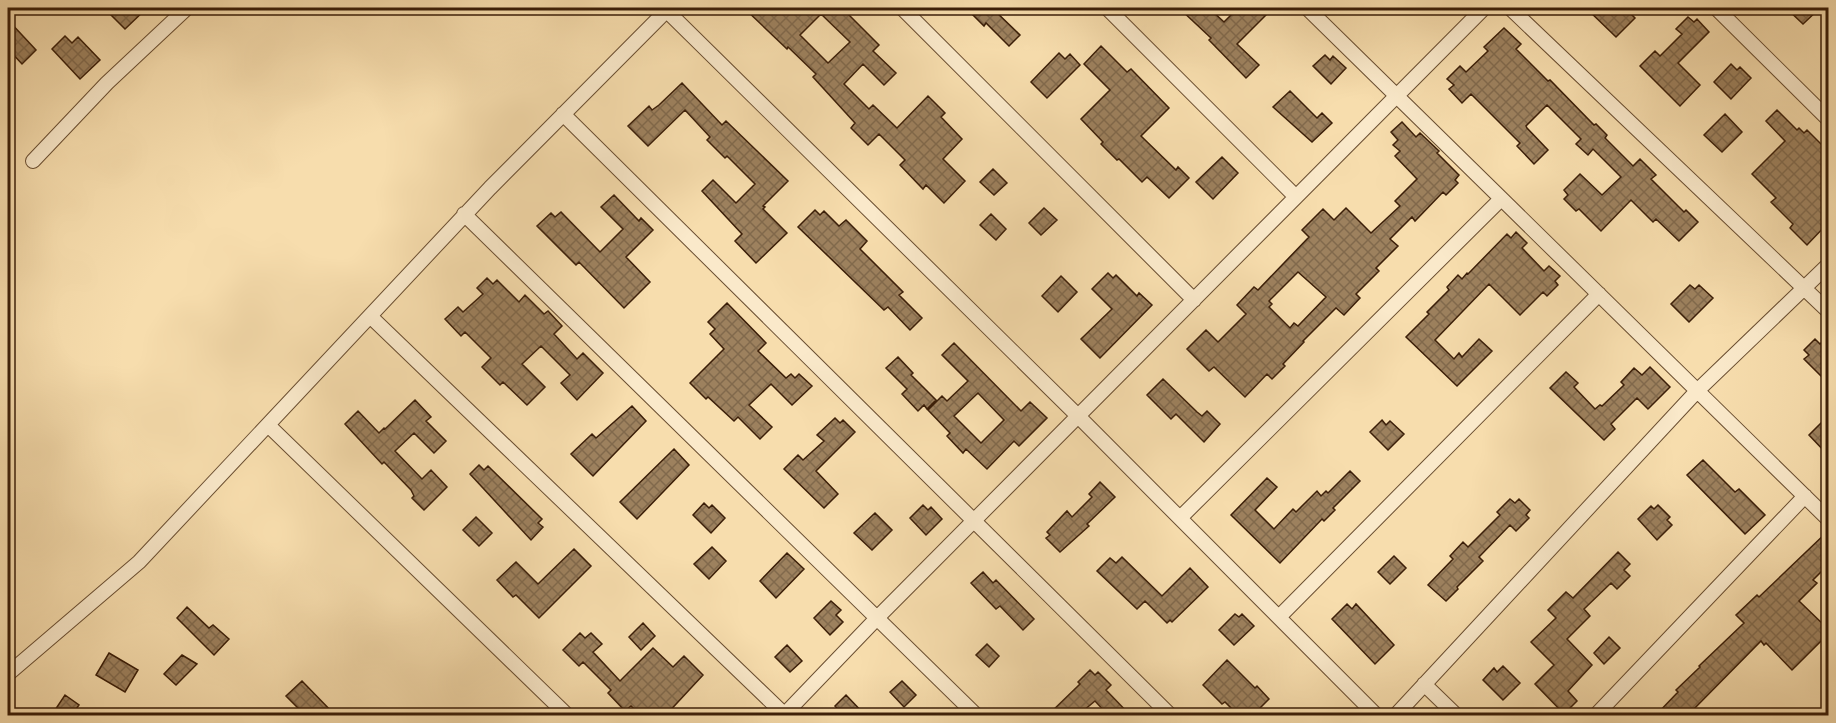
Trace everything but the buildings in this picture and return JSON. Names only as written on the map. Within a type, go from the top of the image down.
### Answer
[{"type":"street","points":[[33,161],[107,83],[187,8]]},
{"type":"street","points":[[902,8],[1194,300]]},
{"type":"street","points":[[1107,8],[1296,196]]},
{"type":"street","points":[[1307,8],[1828,519]]},
{"type":"street","points":[[370,316],[784,715],[878,617],[1484,8]]},
{"type":"street","points":[[1510,8],[1828,311]]},
{"type":"street","points":[[1716,8],[1828,119]]},
{"type":"street","points":[[8,674],[139,562],[464,214],[667,9],[1377,716]]},
{"type":"street","points":[[563,114],[1171,716]]},
{"type":"street","points":[[1180,518],[1501,199]]},
{"type":"street","points":[[464,214],[977,716]]},
{"type":"street","points":[[1395,716],[1697,391],[1828,264]]},
{"type":"street","points":[[1279,617],[1599,294]]},
{"type":"street","points":[[268,425],[568,716]]},
{"type":"street","points":[[1596,716],[1805,496]]},
{"type":"street","points":[[1424,684],[1457,716]]}]
